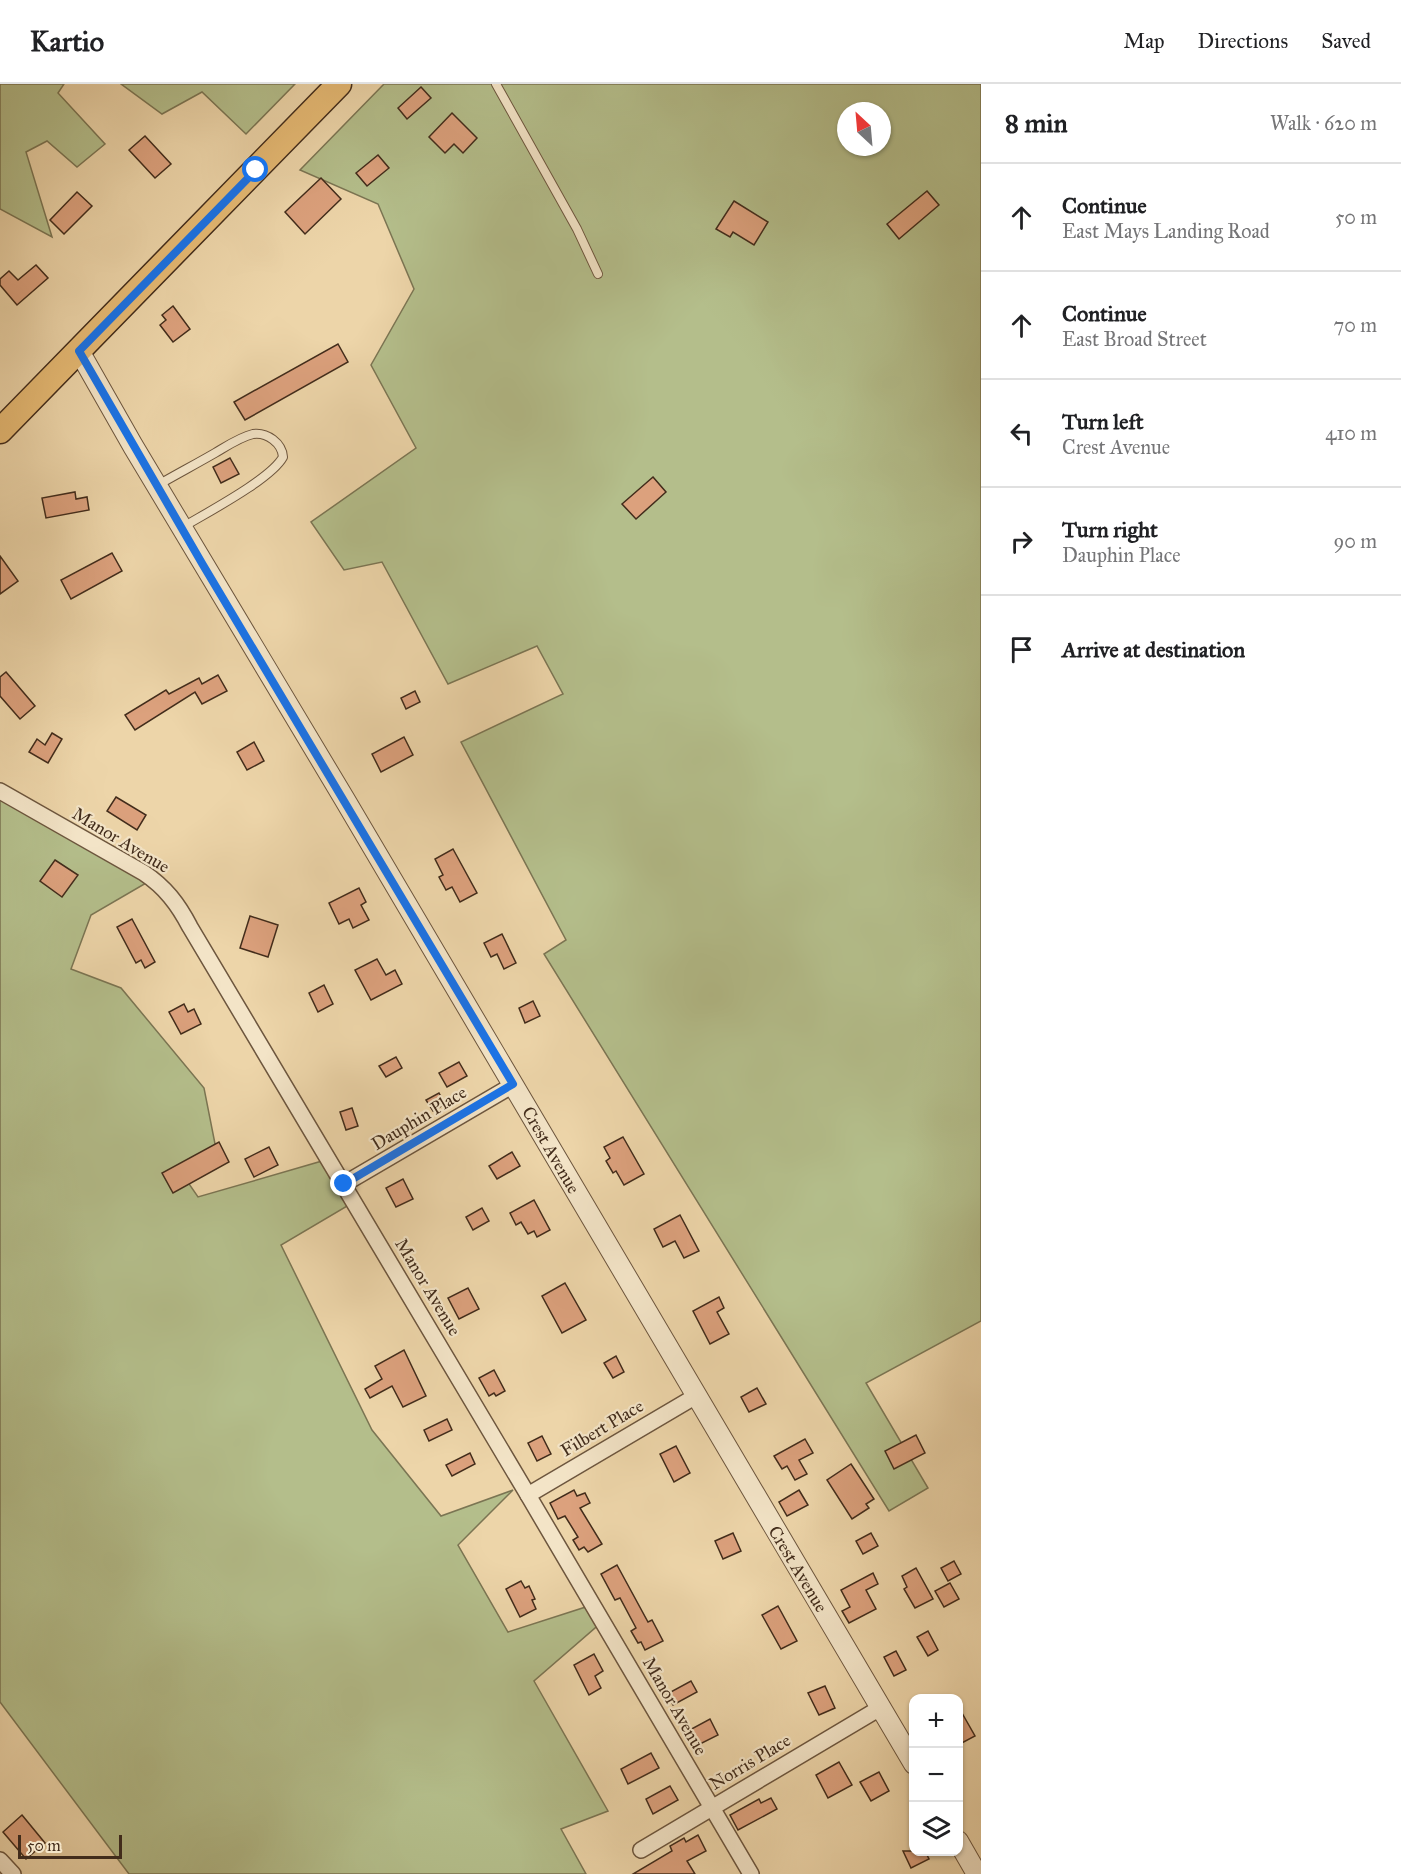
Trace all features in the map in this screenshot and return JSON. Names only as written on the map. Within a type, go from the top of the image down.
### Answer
[{"type":"main road","points":[[0,431],[339,84]]},
{"type":"street","name":"Crest Avenue","points":[[79,351],[909,1756]]},
{"type":"street","name":"Manor Avenue","points":[[0,791],[144,873],[159,883],[180,908],[750,1874]]},
{"type":"street","name":"Dauphin Place","points":[[344,1184],[513,1084]]},
{"type":"street","name":"Filbert Place","points":[[528,1495],[696,1396]]},
{"type":"street","name":"Norris Place","points":[[641,1850],[880,1708]]},
{"type":"street","points":[[963,1850],[977,1874]]},
{"type":"street","points":[[0,1860],[13,1874]]},
{"type":"lane","points":[[496,84],[577,229],[598,274]]},
{"type":"lane","points":[[157,486],[238,440],[253,434],[270,438],[281,447],[283,457],[276,467],[182,528]]},
{"type":"green space","points":[[0,84],[64,84],[58,93],[105,144],[77,167],[47,141],[26,152],[52,237],[0,209]]},
{"type":"green space","points":[[121,84],[295,84],[246,134],[202,92],[162,114]]},
{"type":"green space","points":[[384,84],[981,84],[981,1321],[866,1383],[928,1488],[889,1511],[544,954],[566,940],[461,742],[563,694],[537,646],[448,684],[382,562],[344,570],[311,522],[416,448],[371,365],[414,289],[378,204],[300,170]]},
{"type":"green space","points":[[0,797],[153,879],[91,915],[71,969],[121,988],[204,1088],[218,1159],[187,1181],[198,1197],[329,1159],[354,1202],[281,1245],[372,1430],[441,1516],[513,1490],[458,1545],[508,1632],[592,1605],[603,1621],[534,1681],[608,1811],[561,1829],[586,1874],[129,1874],[0,1702]]},
{"type":"building","points":[[421,87],[431,98],[407,119],[398,108]]},
{"type":"building","points":[[452,113],[477,138],[463,153],[454,144],[445,153],[429,137]]},
{"type":"building","points":[[145,136],[171,164],[155,178],[129,150]]},
{"type":"building","points":[[378,155],[389,168],[367,186],[356,173]]},
{"type":"building","points":[[321,178],[341,199],[305,234],[285,212]]},
{"type":"building","points":[[927,191],[939,205],[899,239],[887,224]]},
{"type":"building","points":[[77,192],[92,206],[64,234],[50,220]]},
{"type":"building","points":[[734,201],[768,222],[754,245],[733,232],[730,237],[716,229]]},
{"type":"building","points":[[36,265],[48,278],[17,305],[0,285],[0,279],[9,271],[18,280]]},
{"type":"building","points":[[173,306],[190,329],[173,342],[160,325],[166,320],[162,315]]},
{"type":"building","points":[[338,344],[348,362],[245,420],[234,402]]},
{"type":"building","points":[[230,458],[239,474],[221,483],[213,467]]},
{"type":"building","points":[[653,477],[666,492],[636,519],[622,504]]},
{"type":"building","points":[[75,492],[76,499],[87,497],[89,510],[46,518],[42,498]]},
{"type":"building","points":[[112,553],[122,571],[71,599],[61,580]]},
{"type":"building","points":[[0,556],[18,581],[0,594]]},
{"type":"building","points":[[6,672],[35,706],[20,719],[0,696],[0,677]]},
{"type":"building","points":[[218,675],[227,691],[202,704],[195,692],[135,730],[125,715],[166,690],[169,694],[199,678],[202,684]]},
{"type":"building","points":[[415,691],[420,702],[406,709],[401,698]]},
{"type":"building","points":[[52,733],[62,739],[48,763],[29,752],[37,739],[45,745]]},
{"type":"building","points":[[404,737],[413,755],[381,772],[372,754]]},
{"type":"building","points":[[254,742],[264,761],[247,770],[237,752]]},
{"type":"building","points":[[116,797],[146,815],[137,830],[107,811]]},
{"type":"building","points":[[453,849],[477,893],[460,902],[452,887],[446,890],[439,877],[443,875],[435,859]]},
{"type":"building","points":[[55,860],[78,875],[62,897],[40,881]]},
{"type":"building","points":[[359,888],[366,902],[361,905],[369,920],[353,928],[349,919],[339,924],[329,903]]},
{"type":"building","points":[[250,916],[278,925],[268,957],[240,948]]},
{"type":"building","points":[[132,919],[155,962],[145,968],[141,960],[136,963],[117,927]]},
{"type":"building","points":[[502,934],[516,963],[504,969],[497,954],[491,957],[484,943]]},
{"type":"building","points":[[377,959],[386,975],[395,970],[402,984],[371,1000],[355,970]]},
{"type":"building","points":[[324,985],[333,1004],[318,1012],[309,993]]},
{"type":"building","points":[[533,1001],[540,1016],[525,1023],[519,1008]]},
{"type":"building","points":[[184,1004],[188,1012],[194,1009],[201,1024],[181,1034],[169,1012]]},
{"type":"building","points":[[396,1057],[402,1068],[386,1077],[379,1066]]},
{"type":"building","points":[[459,1062],[467,1076],[447,1087],[439,1073]]},
{"type":"building","points":[[439,1093],[445,1104],[433,1111],[426,1100]]},
{"type":"building","points":[[352,1108],[358,1126],[346,1130],[340,1112]]},
{"type":"building","points":[[623,1137],[644,1174],[624,1185],[616,1171],[613,1173],[606,1161],[610,1158],[604,1147]]},
{"type":"building","points":[[219,1142],[229,1162],[173,1193],[162,1173]]},
{"type":"building","points":[[269,1147],[278,1165],[254,1177],[245,1159]]},
{"type":"building","points":[[512,1152],[520,1166],[497,1179],[489,1166]]},
{"type":"building","points":[[403,1179],[413,1199],[396,1207],[386,1188]]},
{"type":"building","points":[[534,1200],[550,1230],[537,1237],[534,1231],[528,1234],[521,1222],[516,1225],[510,1213]]},
{"type":"building","points":[[482,1208],[489,1221],[473,1230],[466,1217]]},
{"type":"building","points":[[680,1215],[699,1251],[684,1258],[675,1241],[663,1247],[654,1229]]},
{"type":"building","points":[[565,1283],[586,1320],[562,1333],[542,1296]]},
{"type":"building","points":[[468,1288],[479,1309],[459,1319],[448,1298]]},
{"type":"building","points":[[719,1297],[724,1308],[717,1312],[729,1334],[710,1344],[693,1311]]},
{"type":"building","points":[[404,1350],[426,1396],[403,1407],[392,1386],[370,1398],[365,1389],[382,1379],[375,1366]]},
{"type":"building","points":[[616,1356],[624,1372],[613,1378],[604,1363]]},
{"type":"building","points":[[494,1370],[505,1391],[496,1396],[494,1393],[489,1396],[479,1378]]},
{"type":"building","points":[[757,1388],[766,1404],[749,1412],[741,1397]]},
{"type":"building","points":[[447,1419],[452,1430],[429,1441],[424,1430]]},
{"type":"building","points":[[916,1435],[925,1453],[894,1469],[885,1451]]},
{"type":"building","points":[[542,1436],[551,1454],[537,1461],[528,1443]]},
{"type":"building","points":[[805,1439],[813,1453],[799,1460],[807,1474],[795,1480],[787,1466],[782,1469],[774,1456]]},
{"type":"building","points":[[676,1446],[690,1473],[674,1482],[660,1454]]},
{"type":"building","points":[[470,1453],[475,1464],[452,1476],[446,1465]]},
{"type":"building","points":[[851,1464],[874,1499],[866,1504],[869,1508],[852,1519],[827,1480]]},
{"type":"building","points":[[574,1490],[577,1496],[585,1493],[590,1503],[580,1508],[602,1544],[588,1552],[584,1547],[579,1550],[573,1540],[578,1537],[565,1516],[558,1519],[550,1503]]},
{"type":"building","points":[[799,1490],[808,1505],[787,1516],[779,1502]]},
{"type":"building","points":[[733,1533],[741,1551],[723,1559],[715,1541]]},
{"type":"building","points":[[871,1533],[878,1546],[863,1554],[856,1541]]},
{"type":"building","points":[[954,1561],[961,1574],[948,1581],[941,1568]]},
{"type":"building","points":[[617,1565],[648,1622],[652,1620],[663,1641],[645,1650],[631,1631],[636,1628],[620,1598],[615,1600],[601,1574]]},
{"type":"building","points":[[916,1568],[933,1599],[915,1608],[904,1589],[907,1587],[902,1576]]},
{"type":"building","points":[[873,1573],[878,1584],[866,1590],[876,1609],[849,1623],[842,1611],[850,1607],[841,1590]]},
{"type":"building","points":[[521,1581],[525,1588],[529,1586],[535,1599],[532,1600],[536,1609],[520,1617],[506,1589]]},
{"type":"building","points":[[950,1583],[959,1599],[944,1607],[935,1591]]},
{"type":"building","points":[[778,1606],[797,1641],[781,1649],[762,1615]]},
{"type":"building","points":[[928,1631],[938,1650],[928,1656],[917,1637]]},
{"type":"building","points":[[896,1651],[906,1670],[894,1676],[884,1657]]},
{"type":"building","points":[[594,1654],[603,1671],[595,1676],[601,1688],[589,1695],[574,1665]]},
{"type":"building","points":[[691,1681],[697,1692],[673,1705],[667,1694]]},
{"type":"building","points":[[825,1686],[835,1708],[819,1715],[808,1693]]},
{"type":"building","points":[[963,1715],[975,1736],[963,1742]]},
{"type":"building","points":[[710,1719],[718,1735],[692,1748],[684,1733]]},
{"type":"building","points":[[651,1753],[659,1768],[628,1784],[621,1769]]},
{"type":"building","points":[[839,1762],[852,1785],[828,1798],[816,1775]]},
{"type":"building","points":[[879,1772],[889,1791],[871,1801],[860,1782]]},
{"type":"building","points":[[670,1786],[678,1800],[653,1814],[646,1799]]},
{"type":"building","points":[[771,1798],[777,1809],[738,1830],[730,1815],[759,1799],[761,1803]]},
{"type":"building","points":[[22,1815],[45,1843],[26,1859],[3,1832]]},
{"type":"building","points":[[698,1835],[706,1851],[687,1861],[695,1874],[633,1874],[672,1851],[670,1846],[684,1838],[686,1842]]},
{"type":"building","points":[[903,1851],[909,1851],[909,1856],[928,1856],[929,1859],[911,1868]]},
{"type":"route","points":[[256,170],[79,351],[203,565],[513,1084],[344,1184]]}]
